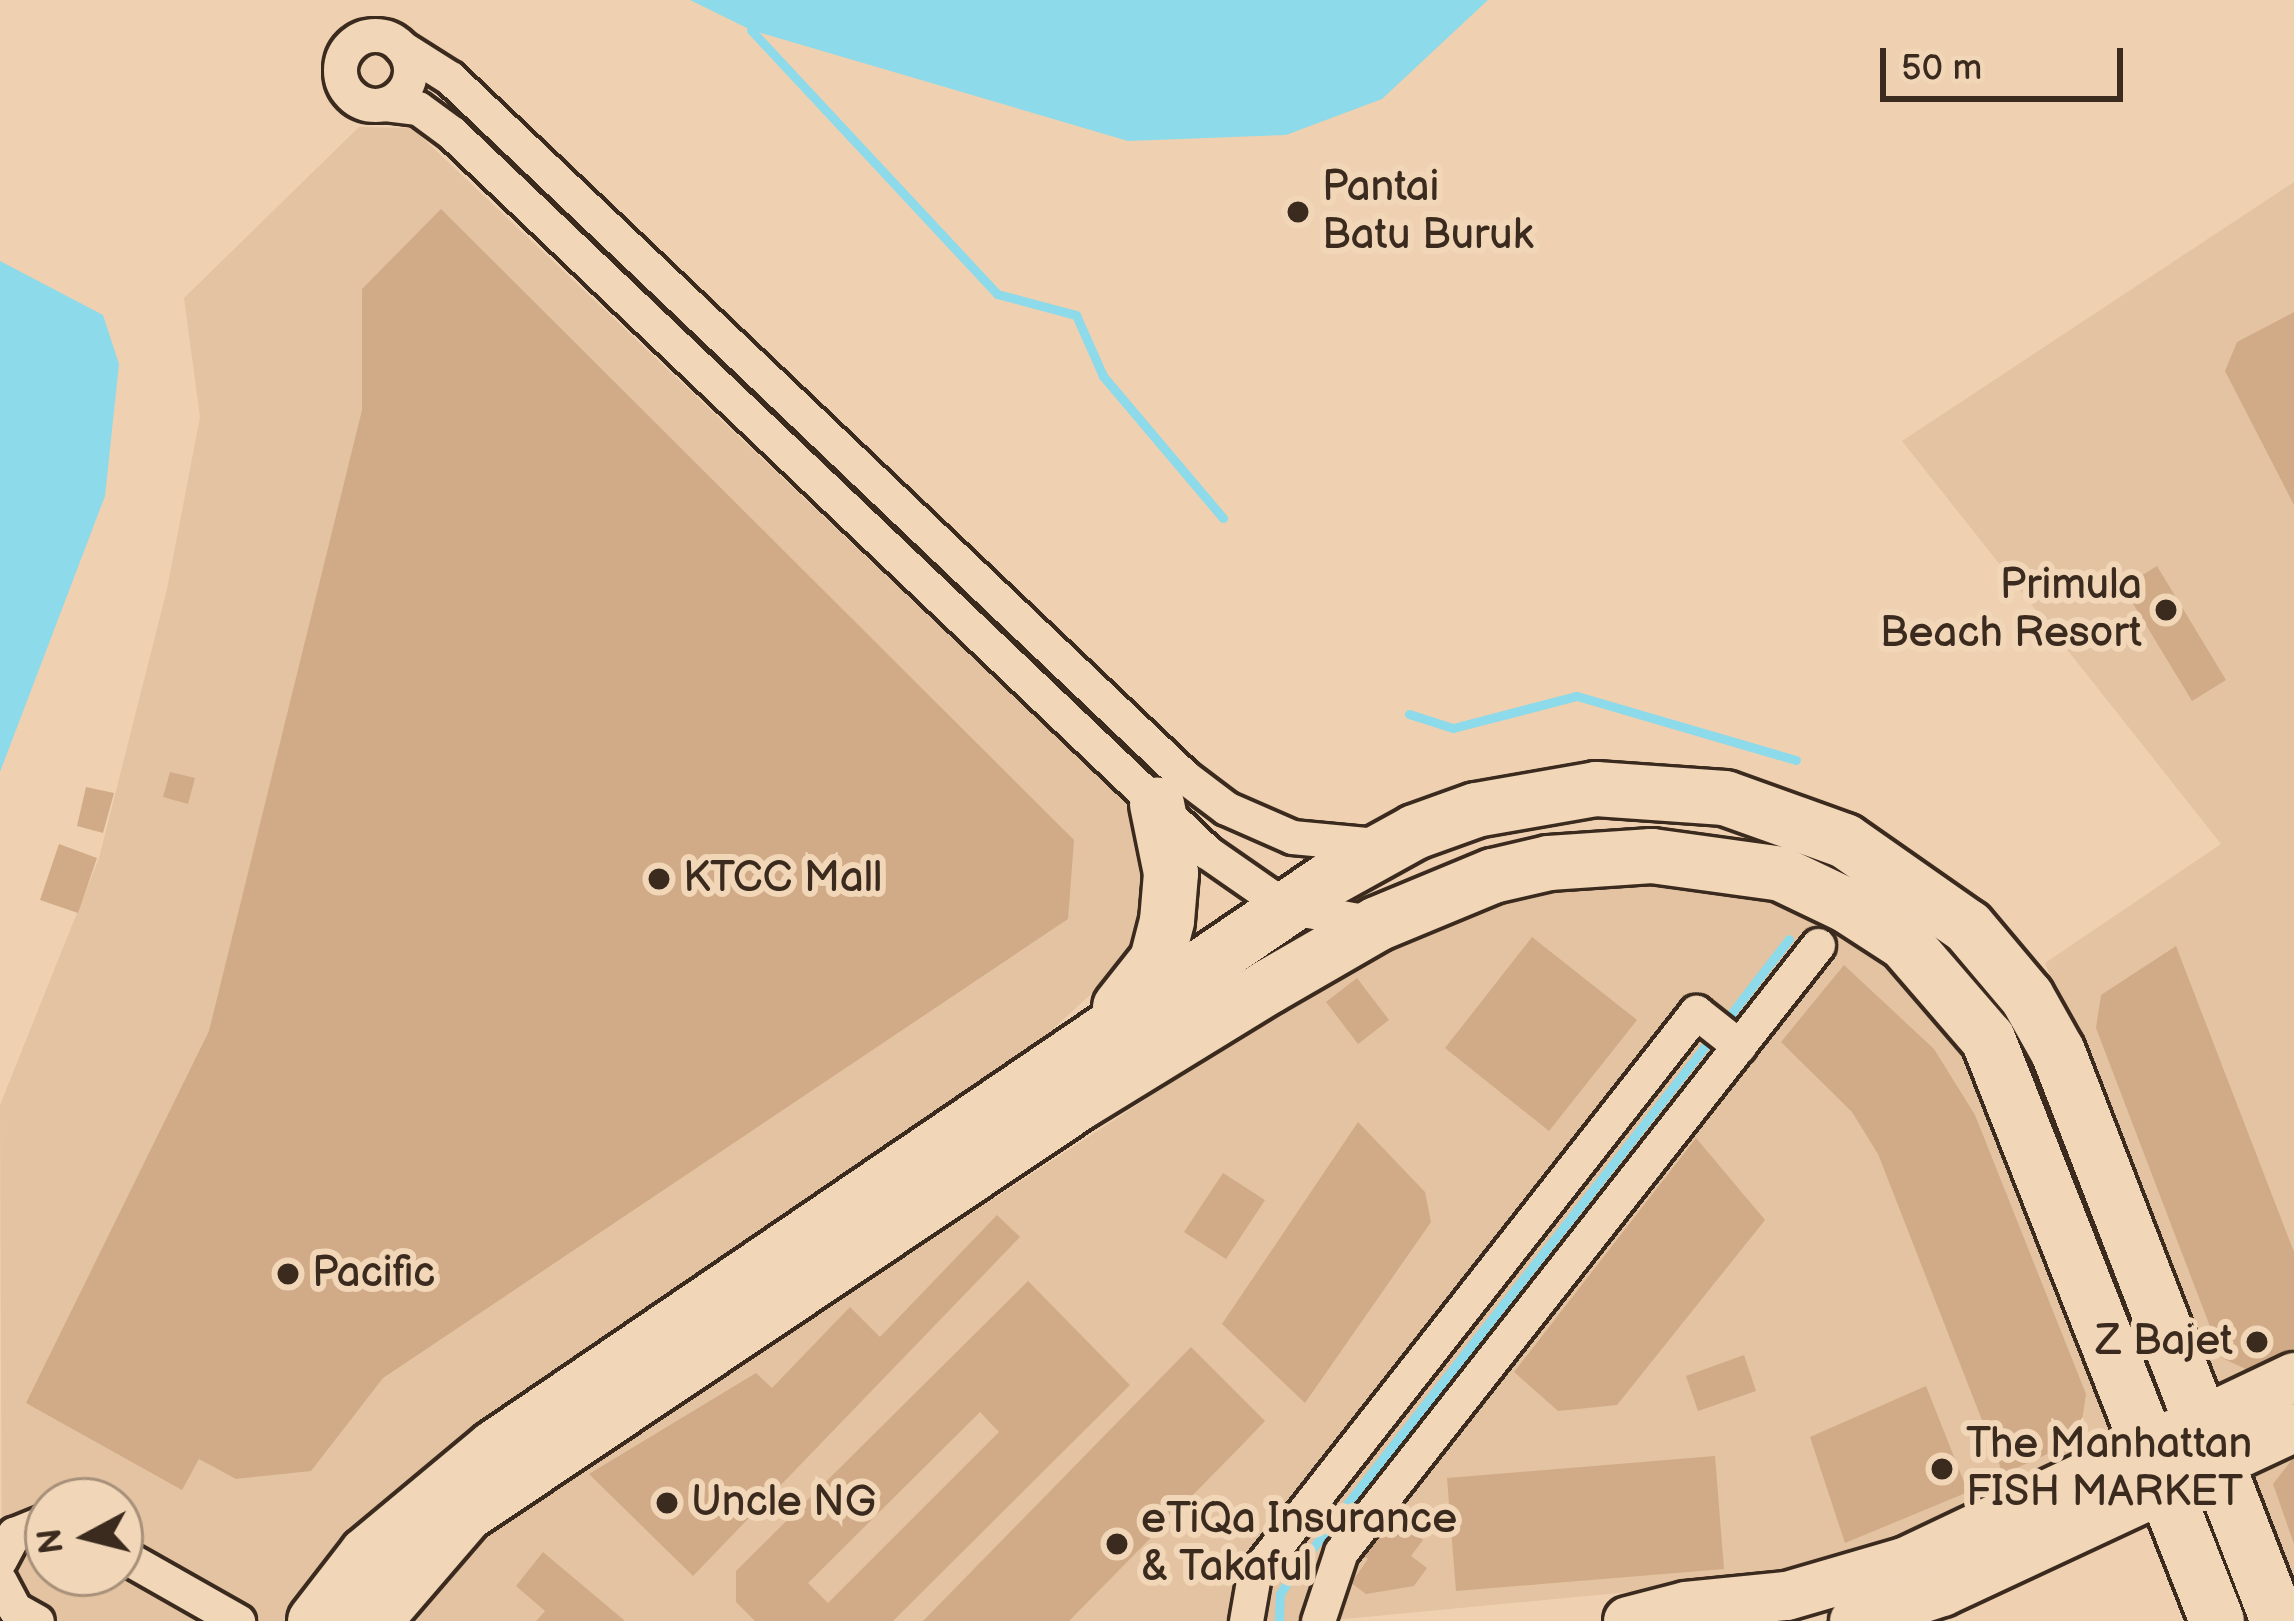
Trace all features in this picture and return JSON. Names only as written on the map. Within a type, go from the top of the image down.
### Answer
[{"type":"main road","points":[[315,1621],[367,1553],[430,1496],[1286,907],[1388,845],[1538,796],[1648,790],[1725,798],[1789,818],[1908,879],[1968,927],[2027,997],[2058,1052],[2278,1621]]},
{"type":"main road","points":[[1076,1051],[1144,981],[1164,942],[1171,873],[1157,804]]},
{"type":"main road","points":[[374,1621],[466,1514],[1082,1101],[1377,924],[1493,876],[1652,856],[1781,874],[1886,931],[1988,1039],[2217,1621]]},
{"type":"street","points":[[1377,924],[1286,907],[1241,880],[452,133],[418,108],[353,98],[341,79],[343,56],[369,35],[400,46],[450,78],[1185,777],[1226,808],[1292,837],[1388,845]]},
{"type":"street","points":[[385,104],[408,80],[400,46]]},
{"type":"street","points":[[1318,1621],[1341,1552],[1818,945]]},
{"type":"street","points":[[1246,1621],[1254,1575],[1696,1012],[1739,1046]]},
{"type":"street","points":[[1628,1621],[1686,1606],[1787,1596],[1890,1567],[2158,1468],[2210,1444],[2294,1377]]},
{"type":"street","points":[[2210,1444],[2294,1428]]},
{"type":"street","points":[[1854,1621],[1935,1606],[2158,1468]]},
{"type":"street","points":[[0,1560],[14,1534],[24,1530]]},
{"type":"street","points":[[144,1574],[190,1609],[238,1621]]},
{"type":"street","points":[[0,1581],[15,1609],[37,1621]]},
{"type":"shaded area","name":"KTCC Mall","points":[[359,127],[412,128],[1132,808],[1155,849],[1144,927],[1123,965],[1044,1037],[422,1468],[360,1527],[288,1621],[2,1621],[0,1105],[99,858],[167,589],[200,417],[184,298]]},
{"type":"shaded area","points":[[2294,182],[2294,1611],[2045,963],[2221,844],[1902,441]]},
{"type":"shaded area","points":[[1578,875],[1758,888],[1880,951],[1975,1065],[2115,1414],[2116,1440],[1863,1561],[1808,1575],[1323,1621],[398,1621],[475,1538],[1429,914]]},
{"type":"water","points":[[690,0],[1488,0],[1382,99],[1286,135],[1128,141],[751,30]]},
{"type":"water","points":[[0,261],[103,315],[119,364],[105,496],[0,772]]},
{"type":"building","name":"KTCC Mall","points":[[441,209],[1074,840],[1068,919],[383,1378],[311,1471],[236,1479],[199,1459],[182,1490],[26,1403],[209,1031],[362,410],[362,289]]},
{"type":"building","points":[[2294,312],[2294,505],[2225,371],[2237,342]]},
{"type":"building","points":[[2157,566],[2226,680],[2192,701],[2123,587]]},
{"type":"building","points":[[170,772],[195,778],[188,804],[163,797]]},
{"type":"building","points":[[86,787],[114,793],[103,833],[77,826]]},
{"type":"building","points":[[59,844],[97,858],[78,913],[40,900]]},
{"type":"building","points":[[1532,937],[1637,1020],[1549,1131],[1445,1048]]},
{"type":"building","points":[[2176,946],[2294,1252],[2294,1349],[2252,1372],[2222,1358],[2096,1028],[2101,995]]},
{"type":"building","points":[[1844,965],[1934,1049],[1975,1115],[2086,1394],[2079,1440],[2003,1474],[1878,1154],[1852,1112],[1781,1042]]},
{"type":"building","points":[[1357,978],[1389,1020],[1358,1044],[1326,1002]]},
{"type":"building","points":[[1358,1122],[1425,1192],[1431,1222],[1305,1403],[1222,1324]]},
{"type":"building","points":[[1696,1138],[1765,1220],[1617,1405],[1558,1411],[1514,1372]]},
{"type":"building","points":[[1223,1173],[1265,1200],[1226,1259],[1184,1232]]},
{"type":"building","points":[[997,1215],[1020,1237],[693,1576],[589,1474],[756,1373],[772,1388],[850,1307],[880,1337]]},
{"type":"building","points":[[1028,1281],[1130,1385],[893,1621],[755,1621],[736,1602],[736,1571]],"holes":[[[980,1412],[999,1432],[828,1603],[808,1583]]]},
{"type":"building","points":[[1191,1347],[1265,1421],[1241,1446],[1069,1621],[923,1621]]},
{"type":"building","points":[[1744,1355],[1756,1391],[1698,1411],[1686,1376]]},
{"type":"building","points":[[1926,1386],[1968,1492],[1845,1543],[1810,1437]]},
{"type":"building","points":[[1715,1456],[1724,1569],[1456,1591],[1447,1478]]},
{"type":"building","points":[[2294,1457],[2294,1544],[2273,1484]]},
{"type":"building","points":[[1389,1514],[1423,1540],[1411,1556],[1427,1568],[1414,1586],[1366,1594],[1351,1583],[1368,1559],[1360,1553]]},
{"type":"building","points":[[543,1552],[625,1621],[536,1621],[545,1611],[516,1586]]},
{"type":"waterway","points":[[751,30],[997,294],[1076,315],[1103,376],[1223,518]]},
{"type":"waterway","points":[[1409,714],[1453,728],[1577,696],[1796,760]]},
{"type":"waterway","points":[[1724,1023],[1789,939]]},
{"type":"waterway","points":[[1279,1621],[1280,1594],[1294,1572],[1713,1036]]},
{"type":"place","name":"Pantai Batu Buruk","points":[[1298,212]]},
{"type":"place","name":"Primula Beach Resort","points":[[2166,610]]},
{"type":"place","name":"KTCC Mall","points":[[659,879]]},
{"type":"place","name":"Pacific","points":[[288,1274]]},
{"type":"place","name":"Z Bajet","points":[[2257,1342]]},
{"type":"place","name":"The Manhattan FISH MARKET","points":[[1942,1469]]},
{"type":"place","name":"Uncle NG","points":[[667,1503]]},
{"type":"place","name":"eTiQa Insurance & Takaful","points":[[1117,1544]]}]
